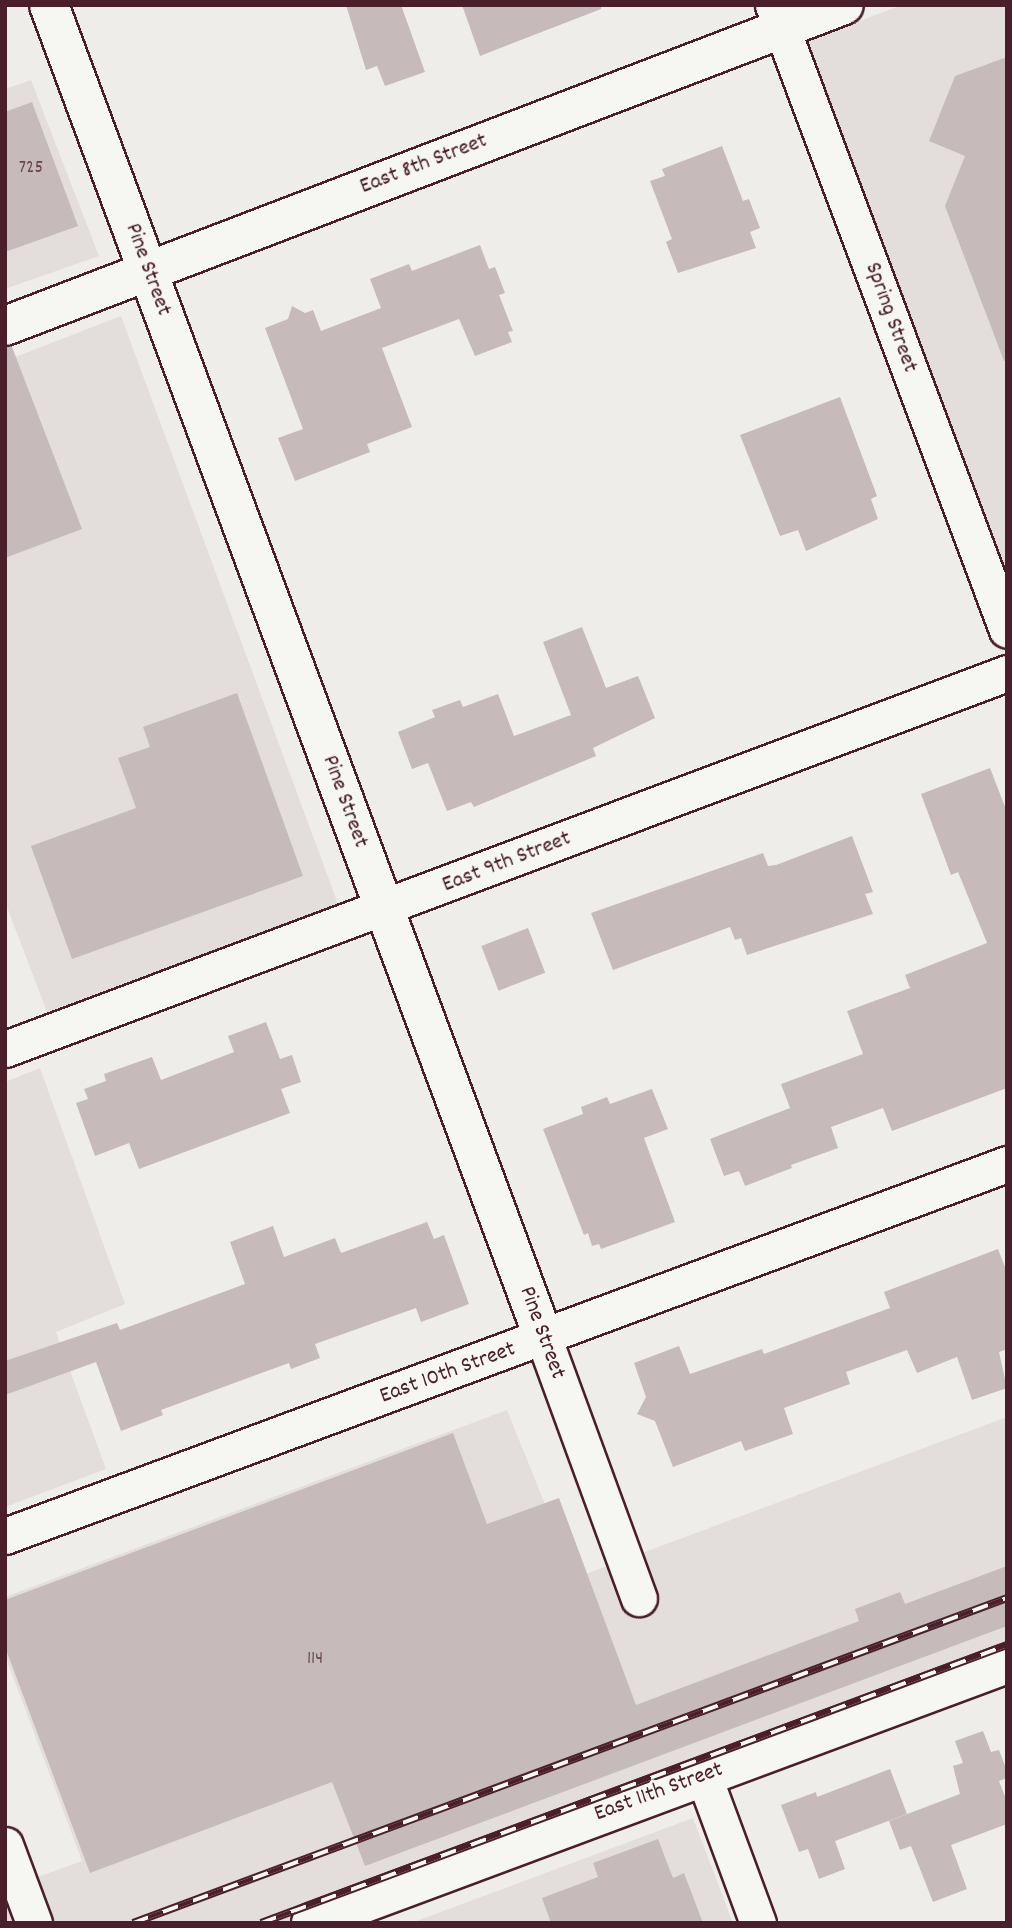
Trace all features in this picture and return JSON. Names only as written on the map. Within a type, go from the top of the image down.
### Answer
[{"type":"street","name":"Pine Street","points":[[49,5],[639,1598]]},
{"type":"street","name":"East 8th Street","points":[[5,326],[778,17],[844,5]]},
{"type":"street","name":"Spring Street","points":[[778,17],[1007,630]]},
{"type":"street","name":"East 9th Street","points":[[5,1049],[384,910],[1007,673]]},
{"type":"street","name":"East 10th Street","points":[[5,1536],[544,1339],[1007,1164]]},
{"type":"street","name":"East 11th Street","points":[[311,1923],[1007,1664]]},
{"type":"street","points":[[704,1777],[758,1923]]},
{"type":"street","points":[[5,1844],[34,1923]]},
{"type":"shaded area","points":[[902,5],[1007,5],[1007,605],[795,45]]},
{"type":"shaded area","points":[[31,80],[99,256],[5,289],[5,89]]},
{"type":"shaded area","points":[[121,316],[338,904],[47,1012],[5,902],[5,361]]},
{"type":"shaded area","points":[[40,1068],[125,1304],[56,1332],[106,1469],[5,1507],[5,1082]]},
{"type":"shaded area","points":[[507,1410],[575,1578],[1007,1417],[1007,1660],[301,1923],[5,1923],[5,1889],[82,1861],[5,1655],[5,1597]]},
{"type":"shaded area","points":[[693,1818],[733,1923],[411,1923]]},
{"type":"building","points":[[346,5],[401,5],[425,72],[385,86],[377,66],[366,70]]},
{"type":"building","points":[[462,5],[601,5],[601,9],[480,56]]},
{"type":"building","points":[[1007,57],[1007,360],[1004,361],[945,206],[965,156],[929,141],[955,76]]},
{"type":"building","points":[[32,102],[78,226],[5,252],[5,112]]},
{"type":"building","points":[[722,146],[743,201],[749,199],[760,228],[750,232],[756,248],[678,273],[666,242],[672,239],[650,181],[665,176],[662,169]]},
{"type":"building","points":[[480,245],[489,269],[495,267],[505,293],[499,295],[513,331],[508,332],[512,342],[475,356],[459,319],[382,348],[412,427],[367,444],[370,452],[295,481],[278,438],[303,429],[265,328],[288,319],[292,306],[305,313],[313,310],[321,331],[381,308],[370,279],[409,264],[412,271]]},
{"type":"building","points":[[5,347],[12,347],[82,529],[5,558]]},
{"type":"building","points":[[840,397],[877,496],[871,499],[878,519],[806,551],[798,530],[780,536],[740,435]]},
{"type":"building","points":[[582,627],[606,688],[638,676],[655,718],[593,748],[596,756],[474,807],[471,802],[447,811],[428,763],[412,769],[398,732],[435,717],[432,710],[460,700],[463,707],[498,694],[514,736],[571,715],[543,642]]},
{"type":"building","points":[[237,693],[303,876],[72,959],[31,846],[136,808],[118,758],[150,747],[143,727]]},
{"type":"building","points":[[990,768],[1007,812],[1007,1088],[892,1131],[883,1108],[831,1127],[838,1148],[791,1165],[792,1168],[745,1186],[739,1171],[724,1176],[710,1139],[790,1108],[781,1084],[863,1054],[847,1011],[910,988],[905,975],[987,943],[958,872],[951,875],[921,794]]},
{"type":"building","points":[[852,836],[873,892],[865,894],[873,914],[747,955],[741,938],[735,940],[730,927],[613,970],[591,913],[763,853],[768,866],[776,865]]},
{"type":"building","points":[[528,928],[545,973],[499,991],[481,946]]},
{"type":"building","points":[[266,1022],[280,1059],[292,1055],[301,1082],[281,1089],[290,1113],[139,1169],[129,1143],[95,1156],[76,1103],[88,1099],[84,1089],[106,1081],[104,1074],[152,1057],[161,1080],[234,1052],[228,1036]]},
{"type":"building","points":[[652,1089],[668,1129],[644,1138],[675,1222],[601,1249],[599,1244],[592,1246],[588,1233],[584,1235],[543,1129],[583,1114],[581,1107],[607,1097],[610,1104]]},
{"type":"building","points":[[427,1222],[434,1239],[444,1235],[469,1304],[421,1322],[416,1308],[315,1344],[320,1358],[291,1369],[289,1363],[161,1410],[163,1415],[121,1431],[96,1362],[5,1395],[5,1361],[117,1323],[120,1330],[245,1284],[230,1242],[273,1226],[284,1257],[335,1238],[341,1253]]},
{"type":"building","points":[[998,1249],[1007,1272],[1007,1349],[999,1352],[1007,1388],[972,1400],[957,1357],[917,1373],[907,1350],[846,1372],[850,1384],[784,1408],[793,1434],[745,1451],[741,1441],[673,1467],[655,1421],[637,1414],[646,1397],[634,1363],[679,1346],[690,1374],[762,1349],[764,1354],[890,1308],[884,1292]]},
{"type":"building","points":[[453,1433],[487,1524],[559,1498],[636,1705],[859,1621],[855,1609],[900,1592],[905,1604],[1007,1566],[1007,1626],[365,1866],[332,1782],[90,1873],[5,1647],[5,1600]]},
{"type":"building","points":[[983,1731],[991,1752],[999,1750],[1007,1771],[1007,1778],[999,1781],[1007,1802],[1007,1824],[951,1845],[967,1889],[933,1902],[911,1846],[900,1850],[889,1821],[960,1794],[953,1766],[963,1763],[955,1741]]},
{"type":"building","points":[[890,1769],[907,1814],[835,1841],[845,1869],[819,1879],[808,1849],[799,1852],[781,1805],[816,1792],[817,1797]]},
{"type":"building","points":[[658,1839],[673,1878],[684,1873],[703,1923],[551,1923],[542,1898],[598,1877],[593,1863]]},
{"type":"railway","points":[[133,1923],[1007,1598]]},
{"type":"railway","points":[[261,1923],[1007,1645]]}]
